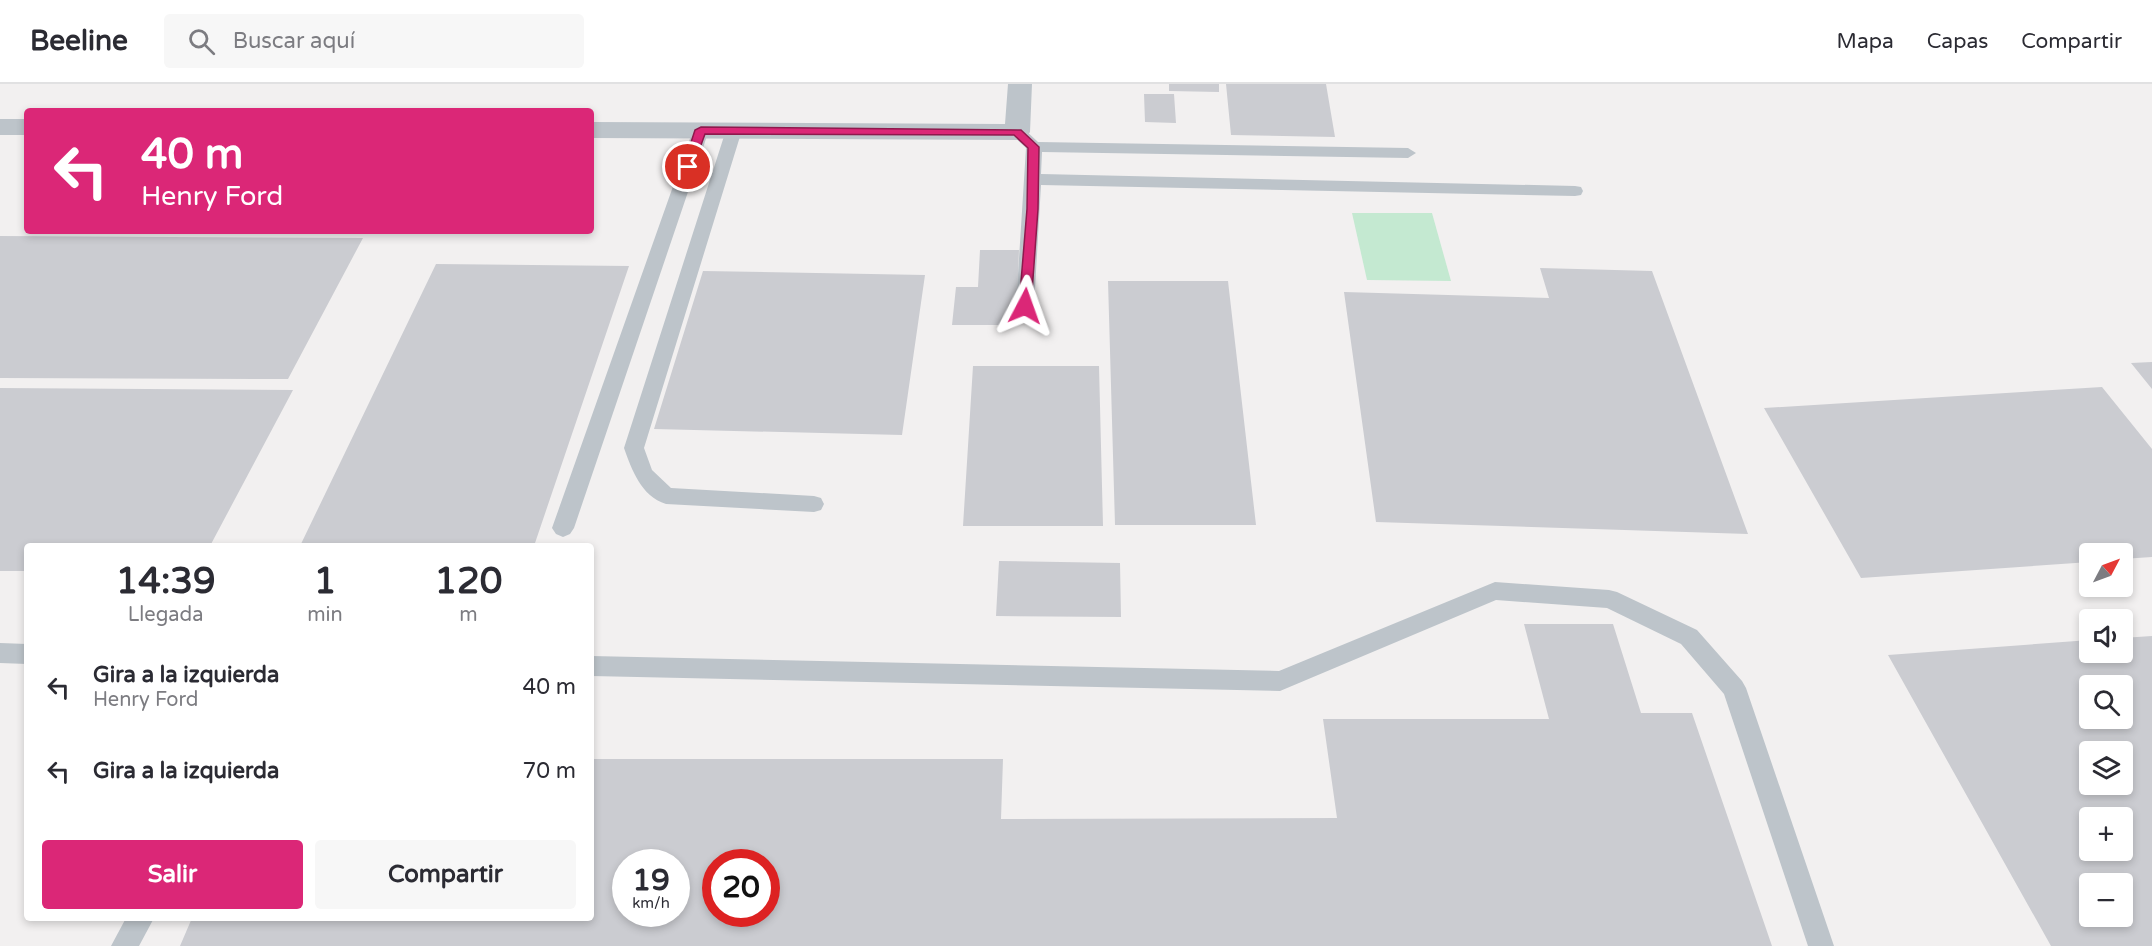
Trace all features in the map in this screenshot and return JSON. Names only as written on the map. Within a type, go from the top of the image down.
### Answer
[{"type":"street","points":[[594,130],[734,130],[1025,140],[1020,84]]},
{"type":"street","points":[[0,127],[24,127]]},
{"type":"lane","points":[[563,528],[701,130]]},
{"type":"lane","points":[[734,130],[634,448],[643,474],[666,496],[814,504]]},
{"type":"lane","points":[[1025,306],[1033,179],[1025,140],[1408,153]]},
{"type":"lane","points":[[1033,179],[1575,191]]},
{"type":"lane","points":[[594,666],[1280,681],[1495,591],[1609,599],[1689,637],[1734,688],[1821,946]]},
{"type":"lane","points":[[0,653],[24,654]]},
{"type":"lane","points":[[124,946],[139,921]]},
{"type":"green space","points":[[1352,213],[1432,213],[1451,281],[1367,280]]},
{"type":"building","points":[[1169,84],[1219,84],[1219,92],[1169,91]]},
{"type":"building","points":[[1226,84],[1326,84],[1335,137],[1231,135]]},
{"type":"building","points":[[1144,94],[1174,94],[1176,123],[1145,122]]},
{"type":"building","points":[[0,236],[363,238],[288,379],[0,378]]},
{"type":"building","points":[[980,250],[1019,250],[1016,325],[952,325],[956,287],[978,287]]},
{"type":"building","points":[[436,264],[629,266],[535,543],[301,543]]},
{"type":"building","points":[[1540,268],[1652,271],[1748,534],[1376,522],[1344,292],[1549,298]]},
{"type":"building","points":[[703,271],[925,275],[902,435],[654,429]]},
{"type":"building","points":[[1108,281],[1228,281],[1256,525],[1115,525]]},
{"type":"building","points":[[2152,362],[2152,389],[2131,363]]},
{"type":"building","points":[[973,366],[1099,366],[1103,526],[963,526]]},
{"type":"building","points":[[2102,387],[2152,449],[2152,557],[2133,558],[2133,543],[2079,543],[2079,563],[1861,578],[1764,408]]},
{"type":"building","points":[[0,388],[293,390],[212,543],[24,543],[24,571],[0,571]]},
{"type":"building","points":[[999,561],[1120,563],[1121,617],[996,616]]},
{"type":"building","points":[[1524,624],[1613,624],[1641,713],[1692,713],[1772,946],[180,946],[191,921],[594,921],[594,759],[1003,759],[1001,819],[1337,818],[1323,719],[1549,719]]},
{"type":"building","points":[[2152,636],[2152,946],[2051,946],[1888,655],[2079,641],[2079,663],[2133,663],[2133,637]]},
{"type":"route","points":[[688,167],[701,130],[1017,132],[1034,147],[1025,306]]}]
